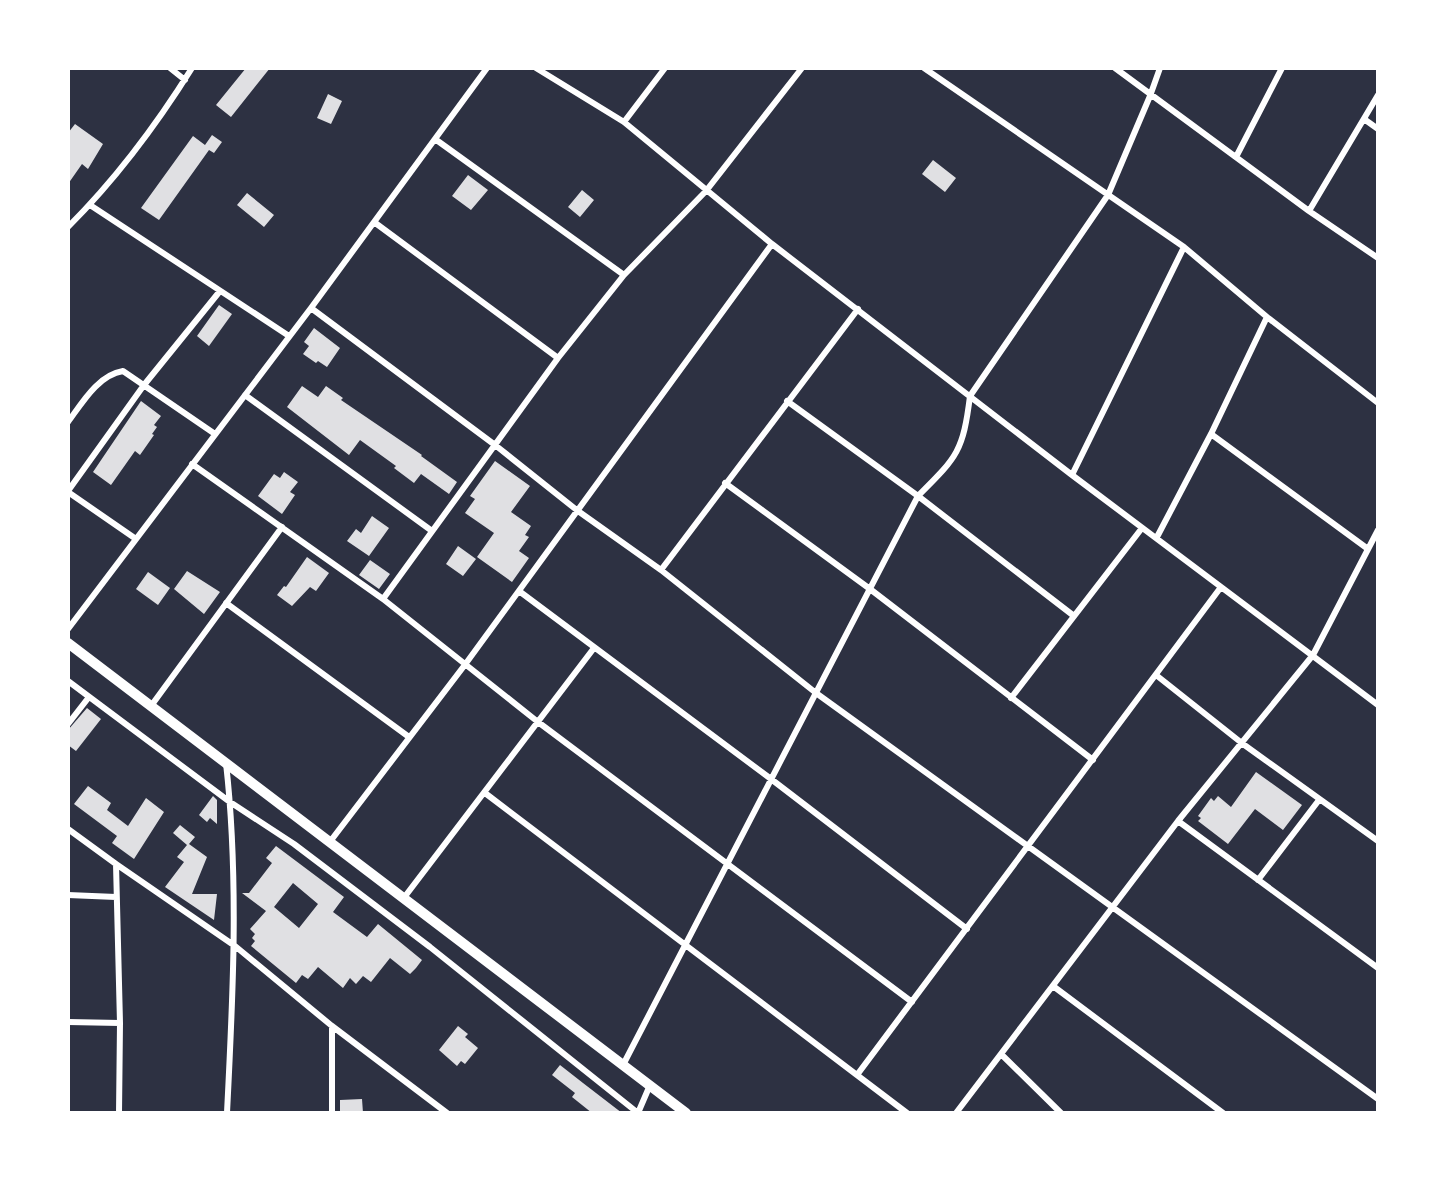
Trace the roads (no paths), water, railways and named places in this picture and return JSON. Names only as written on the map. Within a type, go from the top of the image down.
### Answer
[{"type":"highway","points":[[68,643],[686,1113]]},
{"type":"street","points":[[170,68],[185,80]]},
{"type":"street","points":[[68,227],[90,205],[164,112],[192,68]]},
{"type":"street","points":[[68,629],[311,308],[487,68]]},
{"type":"street","points":[[536,68],[624,122],[772,244],[1072,475],[1378,705]]},
{"type":"street","points":[[624,122],[665,68]]},
{"type":"street","points":[[383,599],[558,358],[624,275],[706,191],[802,68]]},
{"type":"street","points":[[1115,68],[1309,211],[1378,258]]},
{"type":"street","points":[[623,1065],[918,496],[958,453],[965,432],[970,396],[1108,195],[1160,68]]},
{"type":"street","points":[[1236,157],[1282,68]]},
{"type":"street","points":[[928,69],[1184,247],[1267,317],[1378,403]]},
{"type":"street","points":[[1309,211],[1378,95]]},
{"type":"street","points":[[1364,119],[1378,129]]},
{"type":"street","points":[[435,139],[624,275]]},
{"type":"street","points":[[90,205],[289,336]]},
{"type":"street","points":[[374,222],[558,358]]},
{"type":"street","points":[[329,843],[519,592],[772,244]]},
{"type":"street","points":[[1072,475],[1184,247]]},
{"type":"street","points":[[136,540],[68,491],[144,385],[220,291]]},
{"type":"street","points":[[311,308],[495,445],[578,511],[661,570],[816,693],[1378,1099]]},
{"type":"street","points":[[661,570],[858,309]]},
{"type":"street","points":[[1157,537],[1211,435],[1267,317]]},
{"type":"street","points":[[68,422],[112,373],[123,371],[215,434]]},
{"type":"street","points":[[245,395],[432,531]]},
{"type":"street","points":[[787,401],[918,496],[1074,616]]},
{"type":"street","points":[[1211,435],[1368,549]]},
{"type":"street","points":[[192,464],[383,599],[464,666],[912,1002]]},
{"type":"street","points":[[725,483],[870,589],[1093,760]]},
{"type":"street","points":[[150,706],[282,527]]},
{"type":"street","points":[[1011,698],[1142,528]]},
{"type":"street","points":[[956,1113],[1178,821],[1313,655],[1378,530]]},
{"type":"street","points":[[857,1075],[1221,587]]},
{"type":"street","points":[[519,592],[967,929]]},
{"type":"street","points":[[226,603],[410,737]]},
{"type":"street","points":[[403,899],[594,648]]},
{"type":"street","points":[[1156,675],[1243,744],[1378,841]]},
{"type":"street","points":[[68,681],[230,802],[294,844],[420,939],[638,1113],[650,1085]]},
{"type":"street","points":[[68,724],[89,697]]},
{"type":"street","points":[[226,763],[235,946],[227,1113]]},
{"type":"street","points":[[485,793],[907,1113]]},
{"type":"street","points":[[1258,880],[1319,800]]},
{"type":"street","points":[[1178,821],[1378,968]]},
{"type":"street","points":[[68,829],[235,946],[332,1026],[447,1113]]},
{"type":"street","points":[[116,864],[119,1113]]},
{"type":"street","points":[[68,895],[116,897]]},
{"type":"street","points":[[1053,986],[1223,1113]]},
{"type":"street","points":[[68,1022],[120,1023]]},
{"type":"street","points":[[332,1026],[332,1113]]},
{"type":"street","points":[[1001,1054],[1061,1113]]}]
